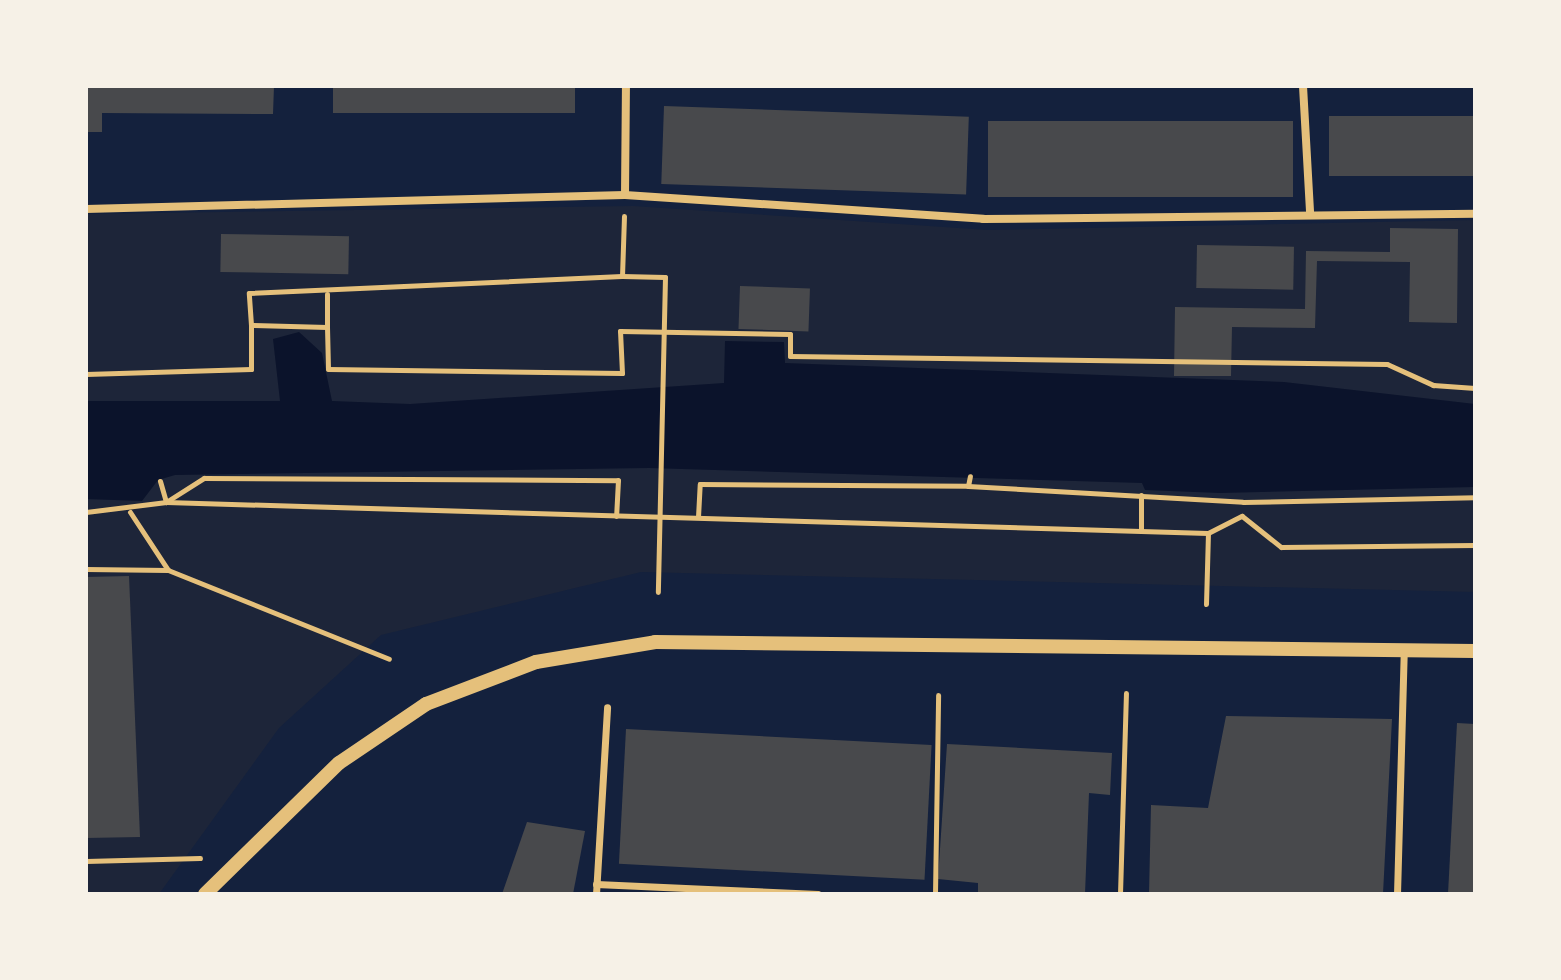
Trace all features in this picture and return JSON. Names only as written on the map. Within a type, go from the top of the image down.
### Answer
[{"type":"street","points":[[625,195],[626,86]]},
{"type":"street","points":[[1303,86],[1310,212]]},
{"type":"street","points":[[86,209],[625,195],[983,219],[1310,212],[1475,214]]},
{"type":"street","points":[[205,894],[339,763],[426,704],[536,662],[655,642],[788,641],[1475,651]]},
{"type":"street","points":[[1397,894],[1404,650]]},
{"type":"street","points":[[596,894],[607,707]]},
{"type":"street","points":[[596,884],[818,894]]},
{"type":"path","points":[[622,276],[625,195]]},
{"type":"path","points":[[86,374],[251,369],[249,293],[327,294],[471,279],[665,277],[658,592]]},
{"type":"path","points":[[327,294],[328,369],[622,373],[620,331],[790,334],[790,356],[1387,364],[1433,385],[1475,388]]},
{"type":"path","points":[[251,325],[327,327]]},
{"type":"path","points":[[968,486],[970,476]]},
{"type":"path","points":[[87,510],[130,512],[166,502],[204,478],[618,480],[616,516]]},
{"type":"path","points":[[160,481],[166,502]]},
{"type":"path","points":[[698,517],[700,484],[968,486],[1243,502],[1475,497]]},
{"type":"path","points":[[1141,495],[1141,530]]},
{"type":"path","points":[[166,502],[1208,533],[1242,516]]},
{"type":"path","points":[[1242,516],[1243,502]]},
{"type":"path","points":[[130,512],[168,570]]},
{"type":"path","points":[[1242,516],[1281,547],[1475,545]]},
{"type":"path","points":[[1206,604],[1208,533]]},
{"type":"path","points":[[86,569],[168,570],[389,659]]},
{"type":"path","points":[[1120,894],[1126,693]]},
{"type":"path","points":[[935,894],[938,695]]},
{"type":"path","points":[[86,861],[200,858]]},
{"type":"shaded area","points":[[633,206],[988,230],[1475,220],[1475,592],[641,572],[381,635],[279,728],[159,894],[86,894],[86,214]]},
{"type":"shaded area","points":[[299,332],[322,353],[332,401],[410,404],[724,383],[725,341],[784,342],[785,363],[1284,382],[1475,404],[1475,487],[1220,493],[1145,490],[1142,483],[649,468],[175,475],[158,480],[142,501],[86,499],[86,401],[280,401],[273,339]]},
{"type":"building","points":[[86,86],[274,86],[273,114],[102,113],[102,132],[86,132]]},
{"type":"building","points":[[333,86],[575,86],[575,113],[333,113]]},
{"type":"building","points":[[664,106],[969,117],[966,195],[661,184]]},
{"type":"building","points":[[1329,116],[1475,116],[1475,176],[1329,176]]},
{"type":"building","points":[[988,121],[1293,121],[1293,197],[988,197]]},
{"type":"building","points":[[1390,228],[1458,229],[1457,323],[1409,322],[1410,262],[1317,261],[1315,328],[1232,327],[1231,376],[1174,376],[1175,307],[1305,309],[1306,251],[1390,252]]},
{"type":"building","points":[[221,234],[349,236],[348,274],[220,272]]},
{"type":"building","points":[[1197,245],[1294,247],[1293,290],[1196,288]]},
{"type":"building","points":[[740,286],[810,288],[808,331],[738,329]]},
{"type":"building","points":[[129,576],[140,837],[86,838],[86,577]]},
{"type":"building","points":[[1226,716],[1392,719],[1383,894],[1149,894],[1151,805],[1208,808]]},
{"type":"building","points":[[1457,723],[1475,724],[1475,894],[1448,894]]},
{"type":"building","points":[[626,729],[932,745],[925,880],[619,864]]},
{"type":"building","points":[[947,744],[1112,753],[1110,795],[1089,793],[1085,894],[978,894],[978,883],[938,879]]},
{"type":"building","points":[[527,822],[585,831],[573,894],[502,894]]}]
